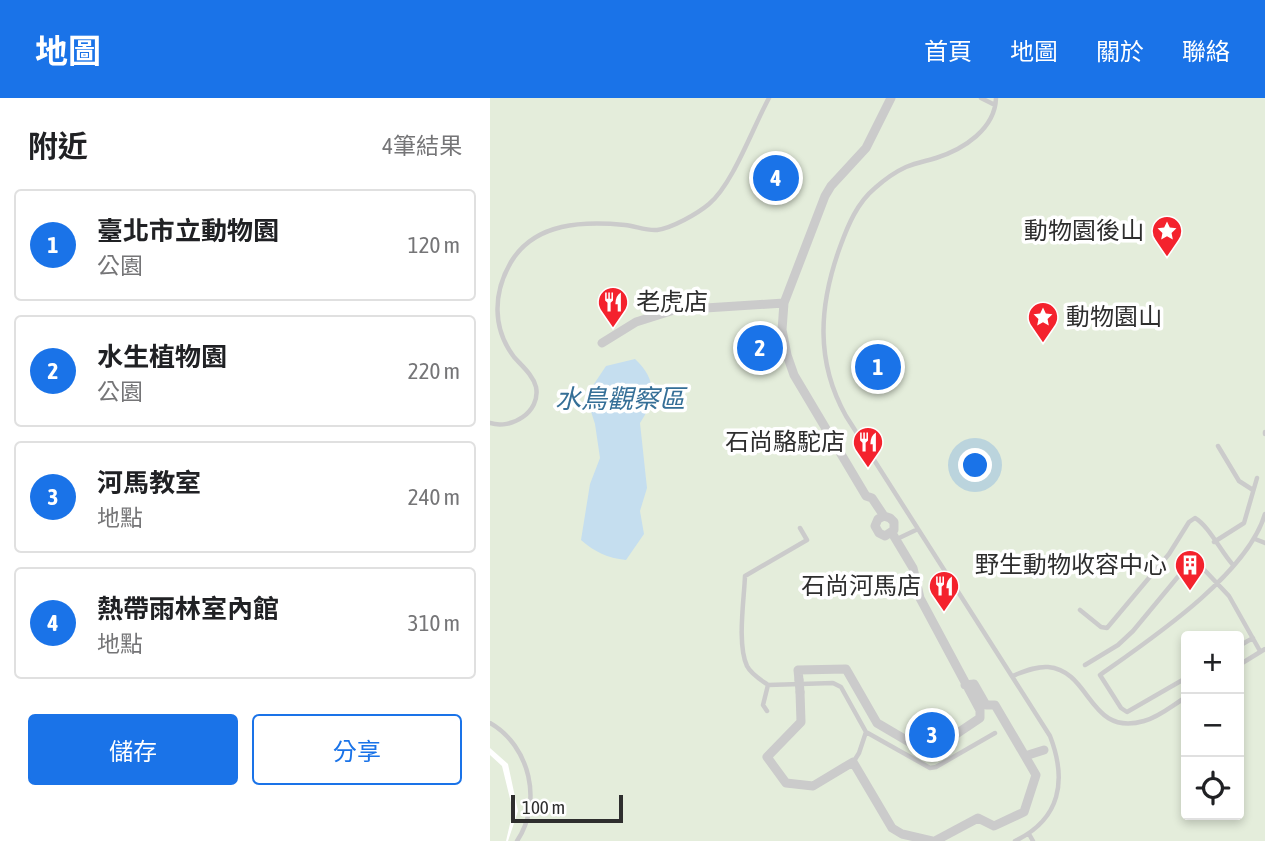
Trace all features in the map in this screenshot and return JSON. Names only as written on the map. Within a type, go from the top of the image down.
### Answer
[{"type":"street","points":[[891,98],[866,148],[825,196],[784,303],[782,330],[794,375],[866,496],[872,498],[884,516],[891,517],[894,522],[894,536],[913,568],[920,598],[965,685],[980,710],[980,718],[975,724],[928,752],[877,723],[845,669],[798,670],[801,722],[767,757],[786,783],[813,786],[853,762],[892,828],[902,834],[934,841],[978,818],[994,826],[1024,812],[1036,775],[995,705],[986,705],[974,684],[965,685]]},
{"type":"street","points":[[602,343],[636,322],[674,310],[784,303]]},
{"type":"street","points":[[1025,756],[1044,750]]},
{"type":"lane","points":[[490,423],[504,425],[520,419],[531,410],[535,394],[536,386],[513,356],[497,319],[496,298],[512,260],[537,237],[552,229],[577,222],[656,230],[695,215],[711,202],[723,186],[769,98]]},
{"type":"lane","points":[[981,98],[996,105]]},
{"type":"lane","points":[[996,98],[996,105],[985,129],[978,135],[939,157],[898,171],[867,196],[844,234],[828,279],[824,299],[822,343],[833,390],[846,416],[1050,736],[1059,769],[1054,804],[1044,820],[1029,834],[1016,841]]},
{"type":"lane","points":[[1218,446],[1238,481],[1253,490]]},
{"type":"lane","points":[[1214,542],[1244,523],[1257,478]]},
{"type":"lane","points":[[1181,681],[1127,712],[1121,708],[1100,675],[1155,636],[1217,583],[1255,539],[1265,514]]},
{"type":"lane","points":[[1080,610],[1101,627],[1107,628],[1168,554],[1192,519],[1199,519],[1233,565]]},
{"type":"lane","points":[[800,528],[807,540],[745,576],[743,645],[750,670],[768,685],[837,684],[866,732],[930,768],[995,733]]},
{"type":"lane","points":[[894,536],[918,529]]},
{"type":"lane","points":[[1255,539],[1265,543]]},
{"type":"lane","points":[[1085,665],[1118,645],[1133,631],[1191,561],[1201,565],[1229,596],[1263,650],[1244,662]]},
{"type":"lane","points":[[1244,643],[1253,638]]},
{"type":"lane","points":[[1012,676],[1047,667],[1060,670],[1073,678],[1103,716],[1117,722],[1133,724],[1148,720],[1181,700]]},
{"type":"lane","points":[[767,711],[763,705],[768,685]]},
{"type":"lane","points":[[490,723],[512,741],[525,761],[530,785],[530,809],[517,841]]},
{"type":"lane","points":[[853,762],[866,732]]},
{"type":"lane","points":[[1029,834],[1034,841]]},
{"type":"green space","points":[[490,98],[1265,98],[1265,841],[508,841],[518,811],[508,764],[490,748]]},
{"type":"green space","points":[[490,755],[502,766],[513,811],[506,841],[490,841]]},
{"type":"water","name":"水鳥觀察區","points":[[635,359],[647,374],[652,390],[649,406],[640,423],[647,488],[640,511],[644,534],[626,560],[602,554],[581,540],[590,484],[600,458],[595,424],[586,396],[606,366]]},
{"type":"place","name":"熱帶雨林室內館","points":[[776,178]]},
{"type":"place","name":"動物園後山","points":[[1167,258]]},
{"type":"place","name":"老虎店","points":[[613,329]]},
{"type":"place","name":"動物園山","points":[[1043,344]]},
{"type":"place","name":"水生植物園","points":[[760,348]]},
{"type":"place","name":"臺北市立動物園","points":[[878,367]]},
{"type":"place","name":"石尚駱駝店","points":[[868,469]]},
{"type":"place","name":"野生動物收容中心","points":[[1190,592]]},
{"type":"place","name":"石尚河馬店","points":[[944,613]]},
{"type":"place","name":"河馬教室","points":[[932,735]]}]
